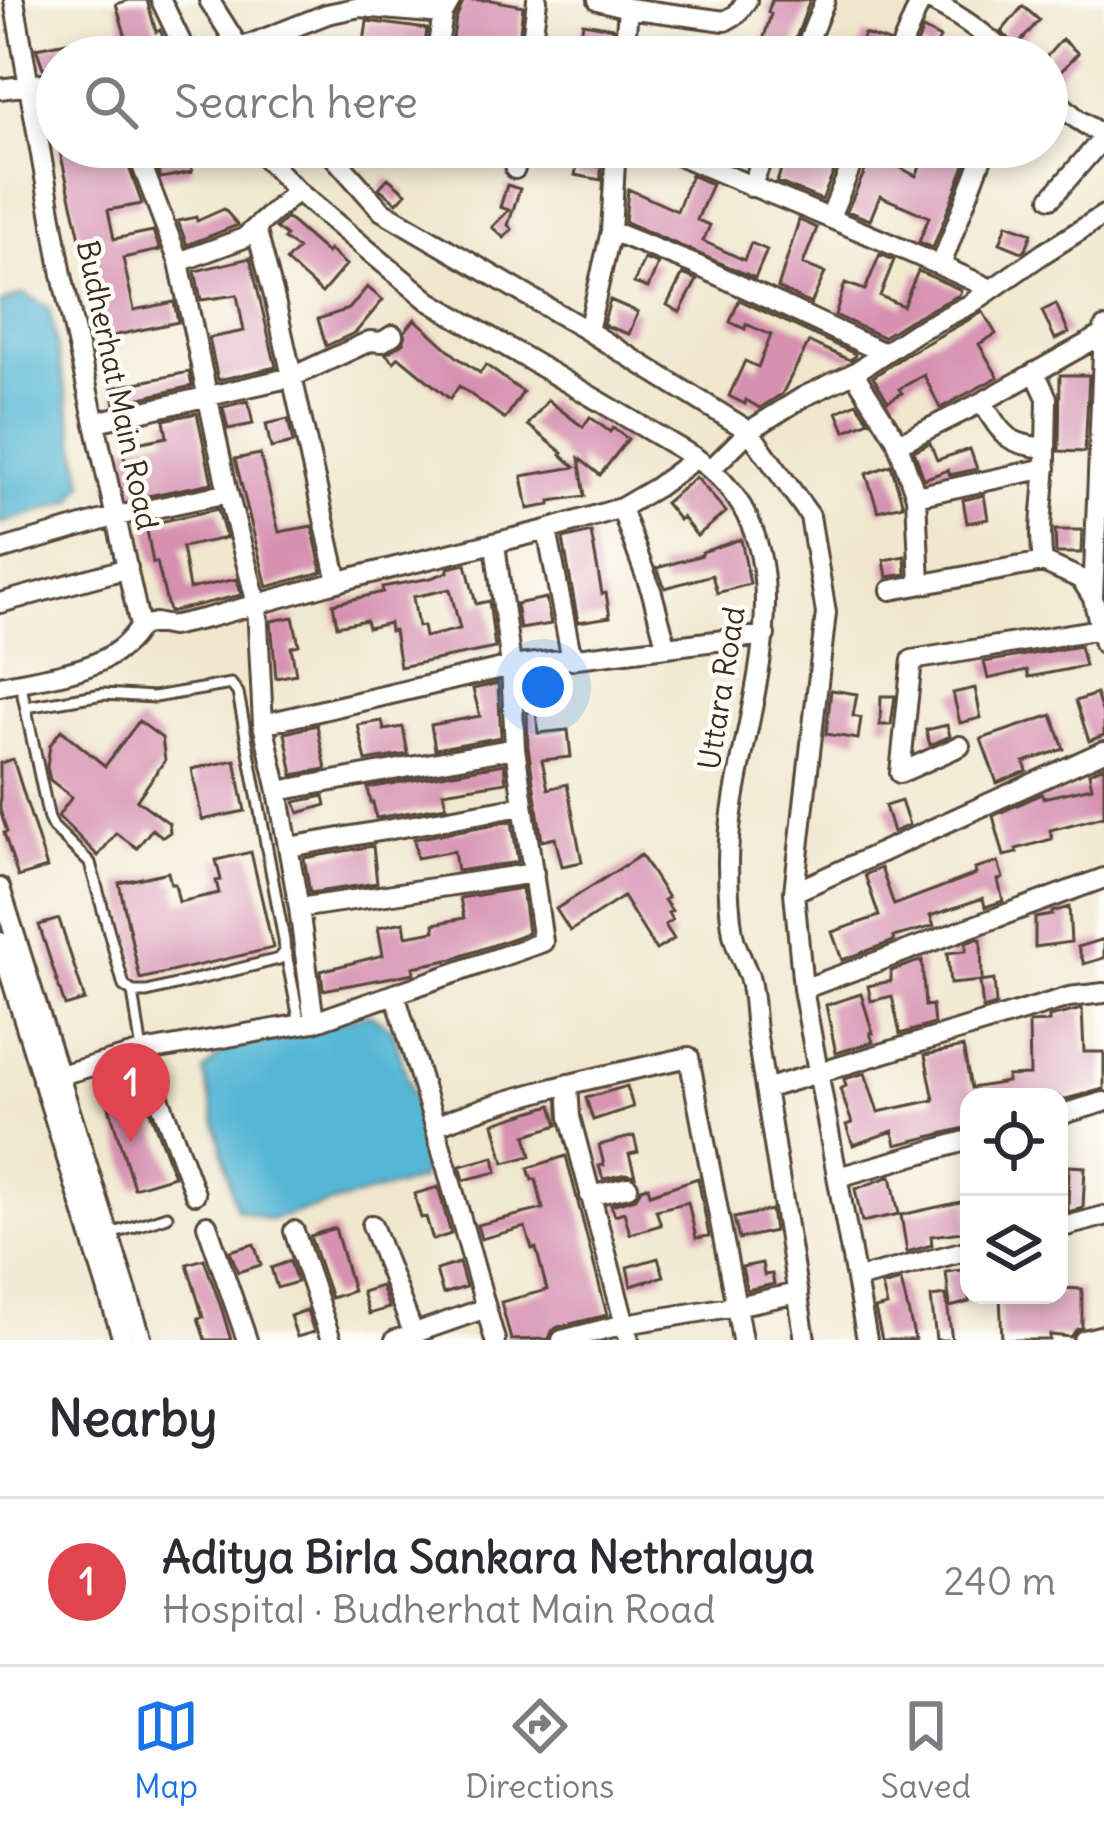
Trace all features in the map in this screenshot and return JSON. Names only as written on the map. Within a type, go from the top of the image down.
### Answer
[{"type":"street","name":"Budherhat Main Road","points":[[14,0],[36,133]]},
{"type":"street","points":[[161,0],[177,36]]},
{"type":"street","points":[[533,36],[537,0]]},
{"type":"street","points":[[598,0],[725,21],[747,0]]},
{"type":"street","points":[[810,36],[825,0]]},
{"type":"street","points":[[907,36],[925,0],[952,11],[986,36]]},
{"type":"street","points":[[214,1],[232,36]]},
{"type":"street","points":[[278,36],[359,4],[447,7]]},
{"type":"street","points":[[625,36],[628,8]]},
{"type":"street","points":[[0,89],[36,83]]},
{"type":"street","points":[[1051,198],[1104,137],[1068,111]]},
{"type":"street","name":"Budherhat Main Road","points":[[42,168],[140,626]]},
{"type":"street","points":[[143,168],[179,262],[257,604],[263,724],[299,908],[307,1023]]},
{"type":"street","name":"Uttara Road","points":[[275,168],[430,301],[704,464],[744,508],[765,566],[764,635],[732,805],[728,858],[734,939],[750,981],[806,1340]]},
{"type":"street","points":[[344,168],[382,211],[748,431],[810,516],[826,614],[794,892],[802,989],[867,1340]]},
{"type":"street","points":[[588,331],[611,231],[615,168]]},
{"type":"street","points":[[708,168],[991,289]]},
{"type":"street","points":[[751,187],[759,168]]},
{"type":"street","points":[[830,217],[850,168]]},
{"type":"street","points":[[941,265],[978,168]]},
{"type":"street","points":[[179,262],[244,238],[297,191]]},
{"type":"street","points":[[0,686],[105,661],[129,644],[140,626],[188,622],[622,508],[704,464],[803,397],[854,373],[916,332],[969,305],[1104,215]]},
{"type":"street","points":[[256,228],[338,582]]},
{"type":"street","points":[[611,231],[884,353]]},
{"type":"street","points":[[896,440],[920,434],[982,402],[1104,331]]},
{"type":"street","points":[[960,746],[900,772],[912,660],[1102,637],[1093,598],[1104,331]]},
{"type":"street","points":[[96,422],[292,377],[393,334]]},
{"type":"street","points":[[1035,372],[1047,398],[1043,562]]},
{"type":"street","points":[[854,373],[896,440],[916,496],[920,584]]},
{"type":"street","points":[[982,402],[1016,445],[1046,458]]},
{"type":"street","points":[[916,496],[1046,458]]},
{"type":"street","points":[[0,550],[117,516],[228,493]]},
{"type":"street","points":[[622,508],[666,646]]},
{"type":"street","points":[[547,530],[572,660]]},
{"type":"street","points":[[51,1077],[142,1052],[307,1023],[544,942],[514,748],[511,666],[495,544]]},
{"type":"street","points":[[891,590],[1043,562],[1081,579],[1093,598]]},
{"type":"street","points":[[0,603],[128,568]]},
{"type":"street","points":[[263,724],[511,666],[764,635]]},
{"type":"street","points":[[278,791],[514,748]]},
{"type":"street","points":[[794,892],[1104,751]]},
{"type":"street","points":[[289,847],[522,806]]},
{"type":"street","points":[[299,908],[534,873]]},
{"type":"street","points":[[802,989],[1104,878]]},
{"type":"street","points":[[0,888],[125,1339]]},
{"type":"street","points":[[0,942],[108,1235],[125,1339]]},
{"type":"street","points":[[765,1089],[1069,997],[1104,993]]},
{"type":"street","points":[[395,994],[495,1340]]},
{"type":"street","points":[[142,1052],[195,1194]]},
{"type":"street","points":[[435,1126],[568,1084],[689,1057],[742,1340]]},
{"type":"street","points":[[568,1084],[570,1117],[627,1332]]},
{"type":"street","points":[[1068,1112],[1104,1102]]},
{"type":"street","points":[[838,1177],[960,1143]]},
{"type":"street","points":[[590,1196],[628,1187]]},
{"type":"street","points":[[1068,1226],[1104,1216]]},
{"type":"street","points":[[207,1225],[247,1340]]},
{"type":"street","points":[[372,1225],[408,1338],[486,1308]]},
{"type":"street","points":[[294,1231],[331,1340]]},
{"type":"street","points":[[856,1279],[960,1252]]},
{"type":"street","points":[[562,1340],[627,1332],[798,1293]]},
{"type":"street","points":[[1084,1340],[1104,1335]]},
{"type":"lane","points":[[20,681],[52,827],[90,863],[124,986],[147,992],[279,959],[285,952]]},
{"type":"lane","points":[[26,707],[104,694],[154,697],[231,684],[238,693],[285,952],[307,1023]]},
{"type":"lane","points":[[133,992],[142,1052]]},
{"type":"lane","points":[[108,1235],[167,1216]]},
{"type":"water","points":[[24,294],[49,308],[84,483],[72,501],[0,524],[0,303]]},
{"type":"water","points":[[369,1014],[393,1030],[430,1155],[420,1180],[269,1220],[236,1209],[204,1072],[226,1048]]},
{"type":"building","points":[[147,0],[156,32],[160,30],[163,36],[126,36],[116,4]]},
{"type":"building","points":[[464,0],[523,6],[519,36],[453,36]]},
{"type":"building","points":[[772,0],[810,0],[797,36],[764,36]]},
{"type":"building","points":[[1023,6],[1039,20],[1025,36],[1001,32]]},
{"type":"building","points":[[367,21],[427,29],[426,36],[365,36]]},
{"type":"building","points":[[583,23],[613,28],[612,36],[581,36]]},
{"type":"building","points":[[1068,44],[1078,53],[1068,64]]},
{"type":"building","points":[[64,168],[129,168],[142,204],[108,210],[114,239],[153,231],[160,250],[123,258],[134,310],[174,302],[178,322],[103,338]]},
{"type":"building","points":[[157,168],[191,168],[192,172],[161,178]]},
{"type":"building","points":[[577,168],[601,168],[601,180],[575,175]]},
{"type":"building","points":[[781,168],[835,168],[822,200],[777,182]]},
{"type":"building","points":[[866,168],[901,168],[916,176],[920,168],[964,168],[933,248],[919,242],[929,217],[880,196],[870,220],[847,211]]},
{"type":"building","points":[[691,175],[712,184],[697,220],[710,225],[703,241],[744,260],[751,243],[767,250],[755,278],[625,222],[628,189],[677,211]]},
{"type":"building","points":[[388,178],[406,193],[397,203],[379,188]]},
{"type":"building","points":[[507,185],[520,189],[508,225],[512,229],[504,238],[492,227],[509,210],[500,207]]},
{"type":"building","points":[[224,209],[238,225],[187,245],[178,221],[196,217],[197,221]]},
{"type":"building","points":[[287,218],[346,265],[322,293],[286,261],[298,249],[276,228]]},
{"type":"building","points":[[799,220],[817,228],[803,264],[825,273],[811,304],[778,288]]},
{"type":"building","points":[[1007,224],[1032,233],[1022,252],[1000,243]]},
{"type":"building","points":[[880,254],[894,260],[880,296],[903,306],[918,271],[961,290],[959,295],[883,337],[835,315],[845,283],[865,290]]},
{"type":"building","points":[[250,258],[276,367],[218,380],[209,338],[244,331],[237,295],[201,300],[195,271]]},
{"type":"building","points":[[644,259],[658,264],[648,288],[634,283]]},
{"type":"building","points":[[683,274],[697,280],[680,312],[667,305]]},
{"type":"building","points":[[367,287],[383,300],[356,332],[326,346],[318,319],[349,309]]},
{"type":"building","points":[[610,300],[638,312],[629,334],[603,325]]},
{"type":"building","points":[[739,300],[854,357],[850,360],[809,342],[782,394],[760,408],[746,400],[745,404],[729,396],[745,361],[758,367],[771,335],[730,322]]},
{"type":"building","points":[[1056,304],[1069,333],[1055,339],[1042,311]]},
{"type":"building","points":[[983,312],[996,334],[979,344],[998,377],[940,408],[924,375],[888,401],[873,377]]},
{"type":"building","points":[[415,319],[480,373],[486,365],[523,392],[505,419],[459,386],[450,399],[399,357],[394,362],[386,354],[404,342],[405,331]]},
{"type":"building","points":[[189,372],[192,386],[115,404],[112,388]]},
{"type":"building","points":[[1060,375],[1089,375],[1085,452],[1059,451]]},
{"type":"building","points":[[548,400],[583,427],[590,417],[628,439],[600,475],[579,458],[585,496],[528,509],[522,476],[575,467],[528,425]]},
{"type":"building","points":[[248,401],[253,424],[228,429],[223,407]]},
{"type":"building","points":[[857,403],[869,421],[845,431],[837,412]]},
{"type":"building","points":[[197,413],[212,483],[133,499],[122,446],[167,437],[164,420]]},
{"type":"building","points":[[288,419],[293,443],[271,448],[266,424]]},
{"type":"building","points":[[930,443],[937,460],[970,449],[977,469],[950,475],[948,470],[924,479],[914,451]]},
{"type":"building","points":[[260,454],[279,532],[312,526],[322,572],[267,587],[235,459]]},
{"type":"building","points":[[891,465],[903,505],[878,511],[866,474]]},
{"type":"building","points":[[696,477],[726,512],[697,536],[665,503]]},
{"type":"building","points":[[984,495],[988,519],[967,523],[963,500]]},
{"type":"building","points":[[218,509],[226,538],[182,547],[189,589],[237,579],[241,595],[169,612],[146,525]]},
{"type":"building","points":[[1055,530],[1082,530],[1081,553],[1056,553]]},
{"type":"building","points":[[591,532],[610,617],[578,622],[563,539]]},
{"type":"building","points":[[741,539],[750,584],[717,593],[712,575],[665,588],[657,568]]},
{"type":"building","points":[[905,556],[906,574],[887,577],[884,560]]},
{"type":"building","points":[[466,564],[476,604],[489,601],[495,648],[400,667],[389,623],[368,628],[366,620],[337,626],[333,604],[383,592],[382,587],[431,578]],"holes":[[[450,589],[460,629],[425,637],[423,626],[418,627],[413,597]]]},
{"type":"building","points":[[546,598],[551,624],[520,629],[516,604]]},
{"type":"building","points":[[293,617],[299,645],[291,647],[296,674],[276,678],[271,621]]},
{"type":"building","points":[[1080,646],[1085,666],[1029,677],[1027,670],[988,679],[984,662]]},
{"type":"building","points":[[498,683],[501,737],[435,749],[431,725],[480,716],[473,689]]},
{"type":"building","points":[[975,688],[981,718],[960,723],[953,693]]},
{"type":"building","points":[[831,690],[857,694],[853,716],[861,718],[858,739],[826,734]]},
{"type":"building","points":[[1096,694],[1104,735],[1089,741],[1076,701]]},
{"type":"building","points":[[881,696],[895,696],[891,725],[880,725]]},
{"type":"building","points":[[536,711],[538,733],[568,730],[571,757],[542,760],[548,789],[567,784],[582,862],[562,866],[555,838],[542,841],[528,747],[527,712]]},
{"type":"building","points":[[1052,715],[1064,749],[1024,762],[1027,771],[997,783],[981,739]]},
{"type":"building","points":[[139,721],[162,738],[165,760],[137,800],[169,823],[170,832],[163,837],[152,829],[137,848],[116,833],[98,856],[58,816],[72,797],[50,780],[50,745],[61,730],[105,766]]},
{"type":"building","points":[[382,721],[384,730],[403,727],[408,754],[366,761],[358,725]]},
{"type":"building","points":[[317,725],[326,769],[293,775],[285,733]]},
{"type":"building","points":[[947,725],[950,736],[930,745],[926,730]]},
{"type":"building","points":[[13,759],[47,868],[18,877],[0,810],[0,763]]},
{"type":"building","points":[[235,760],[245,811],[202,820],[192,769]]},
{"type":"building","points":[[504,764],[506,782],[443,792],[446,806],[376,818],[368,788]]},
{"type":"building","points":[[1104,766],[1104,816],[1050,830],[1052,839],[1004,856],[993,816],[1042,794],[1043,798],[1092,787],[1089,773]]},
{"type":"building","points":[[324,796],[326,805],[299,813],[295,802]]},
{"type":"building","points":[[901,801],[909,825],[893,832],[885,806]]},
{"type":"building","points":[[512,821],[518,862],[457,871],[454,851],[417,858],[414,839]]},
{"type":"building","points":[[373,846],[377,883],[310,893],[304,858]]},
{"type":"building","points":[[251,852],[273,948],[140,979],[119,883],[168,872],[179,902],[219,893],[216,860]]},
{"type":"building","points":[[641,855],[668,898],[664,900],[672,920],[665,925],[674,939],[656,950],[623,897],[570,931],[556,909]]},
{"type":"building","points":[[998,862],[1003,901],[985,907],[983,898],[930,916],[934,926],[893,937],[894,941],[842,960],[832,932],[879,916],[865,875],[881,868],[894,905]]},
{"type":"building","points":[[522,888],[528,933],[453,959],[413,967],[414,973],[323,990],[321,971],[383,955],[378,927],[404,922],[406,936],[435,931],[434,924],[464,918],[460,898]]},
{"type":"building","points":[[1069,907],[1071,942],[1035,947],[1035,918]]},
{"type":"building","points":[[59,919],[85,1000],[65,1006],[39,925]]},
{"type":"building","points":[[981,939],[982,981],[950,984],[947,953],[966,951],[966,943]]},
{"type":"building","points":[[1104,939],[1104,958],[1084,964],[1078,947]]},
{"type":"building","points":[[922,960],[925,1006],[932,1005],[934,1024],[900,1034],[892,996],[871,1001],[868,986],[891,981],[891,971]]},
{"type":"building","points":[[994,980],[996,1005],[983,1009],[980,982]]},
{"type":"building","points":[[861,994],[873,1042],[836,1053],[826,1005]]},
{"type":"building","points":[[1082,1009],[1084,1052],[1104,1052],[1104,1089],[1068,1098],[1068,1088],[971,1088],[1007,1082],[1007,1076],[1030,1075],[1029,1023],[1049,1022],[1049,1017]]},
{"type":"building","points":[[963,1047],[971,1088],[960,1088],[960,1129],[896,1145],[893,1131],[853,1145],[846,1125],[852,1123],[840,1089],[846,1086],[844,1079],[865,1073],[878,1112],[934,1100],[925,1055]]},
{"type":"building","points":[[136,1074],[174,1176],[134,1188],[102,1084]]},
{"type":"building","points":[[627,1086],[633,1107],[593,1120],[586,1098]]},
{"type":"building","points":[[552,1105],[558,1125],[526,1135],[531,1156],[504,1163],[494,1123]]},
{"type":"building","points":[[634,1136],[638,1152],[629,1154],[635,1176],[603,1179],[599,1145]]},
{"type":"building","points":[[566,1156],[607,1315],[558,1327],[549,1339],[511,1340],[501,1302],[547,1290],[536,1248],[532,1249],[525,1227],[481,1239],[477,1225],[543,1209],[536,1179],[532,1180],[528,1168]]},
{"type":"building","points":[[494,1157],[497,1172],[464,1180],[460,1166]]},
{"type":"building","points":[[1069,1166],[1085,1167],[1083,1208],[1068,1212]]},
{"type":"building","points":[[891,1176],[899,1214],[862,1222],[855,1189]]},
{"type":"building","points":[[698,1178],[709,1236],[696,1238],[688,1202],[656,1210],[661,1225],[630,1234],[624,1212],[615,1215],[611,1205],[636,1198],[641,1188],[648,1186],[650,1194]]},
{"type":"building","points":[[438,1187],[451,1234],[433,1240],[414,1194]]},
{"type":"building","points":[[960,1202],[960,1232],[931,1236],[932,1245],[907,1252],[901,1215]]},
{"type":"building","points":[[771,1210],[774,1231],[739,1239],[734,1218]]},
{"type":"building","points":[[335,1228],[353,1291],[331,1298],[310,1236]]},
{"type":"building","points":[[254,1244],[261,1265],[238,1272],[230,1251]]},
{"type":"building","points":[[658,1258],[664,1276],[631,1286],[627,1267]]},
{"type":"building","points":[[204,1259],[231,1340],[205,1340],[187,1264]]},
{"type":"building","points":[[290,1261],[297,1282],[277,1288],[271,1268]]},
{"type":"building","points":[[459,1263],[466,1287],[443,1294],[436,1270]]},
{"type":"building","points":[[762,1263],[764,1275],[772,1274],[774,1284],[747,1290],[742,1267]]},
{"type":"building","points":[[960,1270],[961,1304],[950,1307],[946,1272]]},
{"type":"building","points":[[901,1281],[915,1340],[882,1340],[875,1309],[887,1306],[882,1286]]},
{"type":"building","points":[[381,1286],[389,1308],[369,1314],[362,1292]]},
{"type":"building","points":[[1068,1288],[1082,1289],[1082,1327],[1071,1337],[1002,1340],[1000,1304],[1068,1304]]},
{"type":"building","points":[[946,1295],[952,1340],[936,1340],[931,1297]]},
{"type":"building","points":[[307,1310],[314,1332],[297,1337],[290,1316]]},
{"type":"place","name":"Aditya Birla Sankara Nethralaya","points":[[131,1142]]}]
